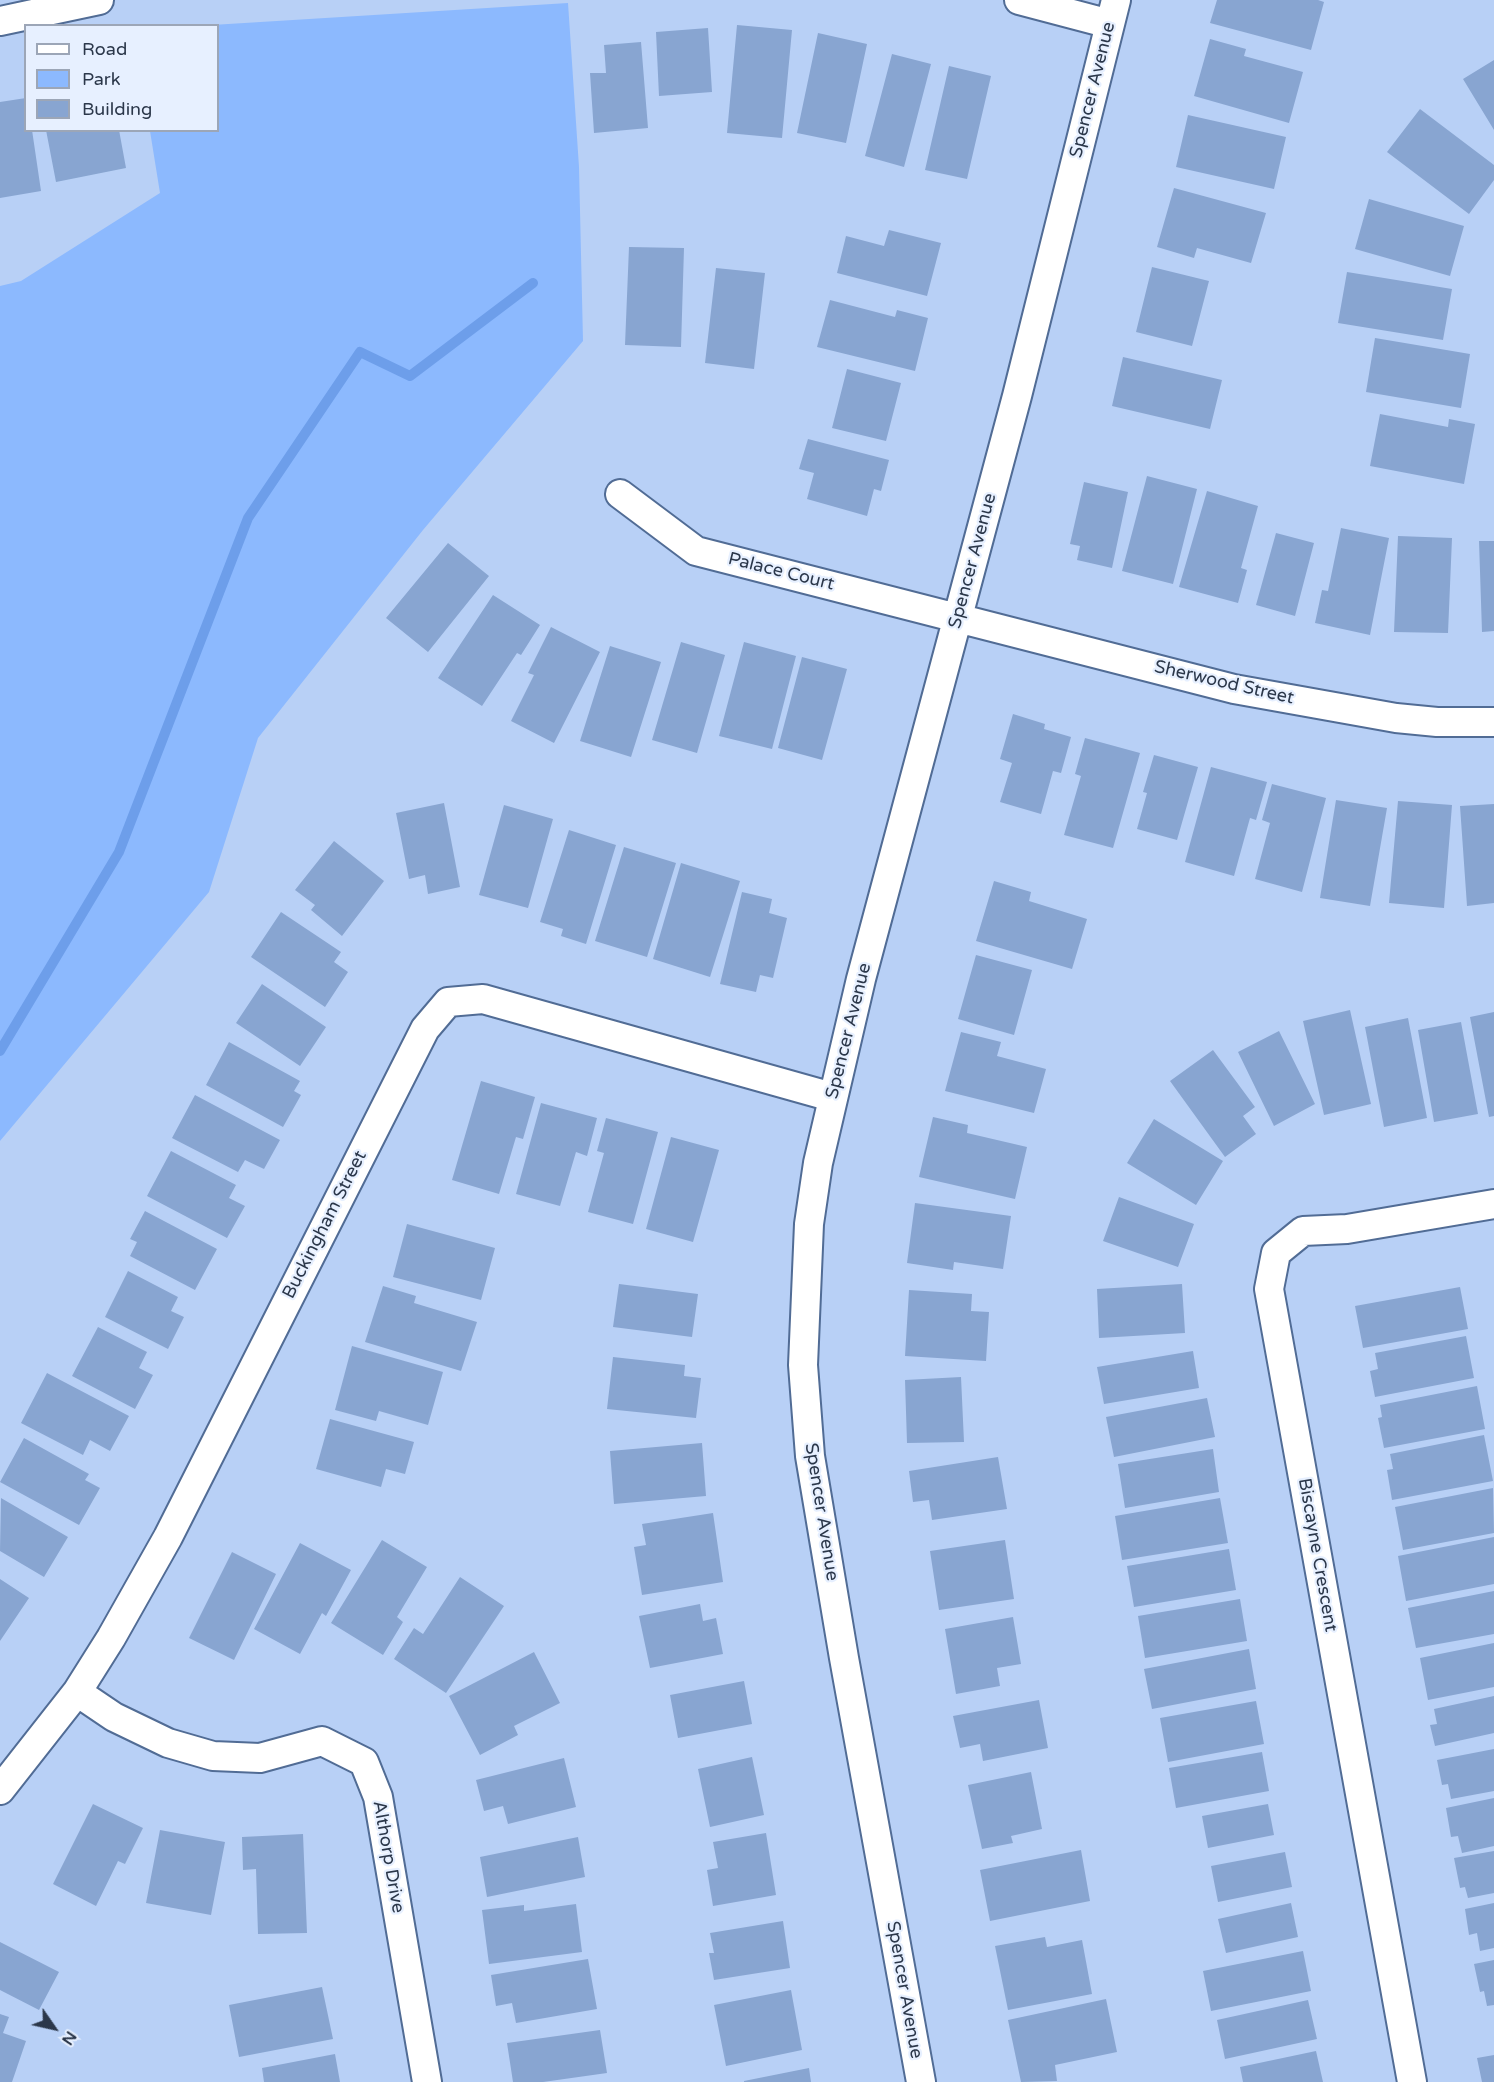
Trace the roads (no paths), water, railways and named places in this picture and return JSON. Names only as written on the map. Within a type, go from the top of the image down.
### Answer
[{"type":"street","points":[[0,21],[99,0]]},
{"type":"street","points":[[1018,0],[1113,12]]},
{"type":"street","name":"Spencer Avenue","points":[[921,2082],[810,1456],[803,1365],[811,1214],[832,1097],[1017,396],[1113,12]]},
{"type":"street","name":"Palace Court","points":[[620,494],[696,551],[958,617]]},
{"type":"street","name":"Sherwood Street","points":[[958,617],[1234,689],[1396,718],[1437,722],[1494,722]]},
{"type":"street","name":"Buckingham Street","points":[[0,1790],[77,1692],[111,1638],[168,1537],[425,1029],[448,1002],[483,999],[832,1097]]},
{"type":"street","name":"Biscayne Crescent","points":[[1412,2082],[1269,1289],[1276,1253],[1303,1231],[1347,1229],[1494,1204]]},
{"type":"street","name":"Althorp Drive","points":[[77,1692],[114,1717],[168,1743],[213,1756],[260,1758],[322,1740],[364,1762],[378,1797],[427,2082]]},
{"type":"waterway","points":[[0,1051],[119,852],[248,518],[360,352],[410,376],[533,283]]}]
